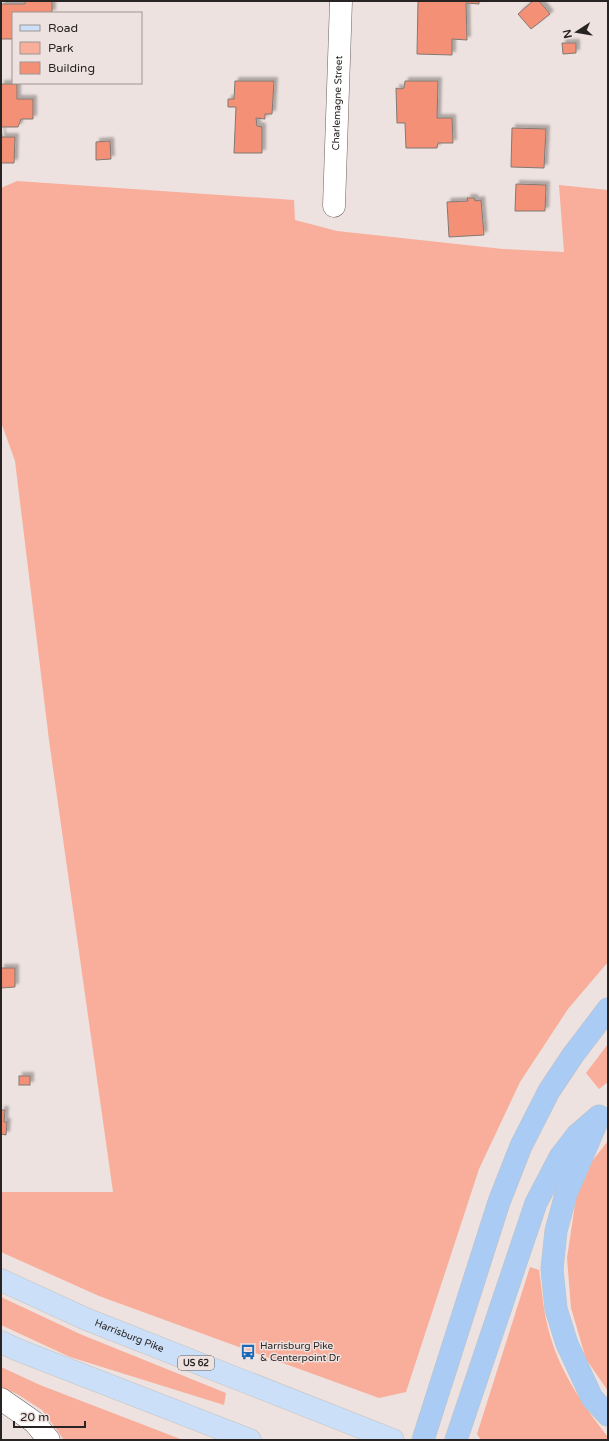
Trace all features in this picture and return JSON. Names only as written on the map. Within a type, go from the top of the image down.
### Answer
[{"type":"highway","points":[[424,1440],[499,1202],[521,1146],[549,1091],[573,1055],[608,1009]]},
{"type":"highway","points":[[604,1112],[566,1194],[556,1231],[552,1269],[556,1309],[567,1344],[592,1398],[608,1415]]},
{"type":"highway","points":[[456,1440],[536,1203],[560,1157],[577,1135],[604,1112]]},
{"type":"main road","name":"Harrisburg Pike","points":[[1,1280],[86,1319],[393,1440]]},
{"type":"main road","points":[[1,1342],[18,1350],[250,1440]]},
{"type":"street","name":"Charlemagne Street","points":[[334,206],[341,1]]},
{"type":"street","points":[[1,1399],[34,1422],[49,1440]]},
{"type":"green space","points":[[17,181],[294,200],[295,220],[337,231],[503,249],[564,252],[559,185],[608,190],[608,962],[568,1009],[520,1082],[479,1169],[406,1392],[379,1398],[99,1296],[1,1252],[1,1192],[113,1192],[49,740],[15,461],[1,422],[1,188]]},
{"type":"green space","points":[[608,1044],[608,1082],[599,1089],[586,1073]]},
{"type":"green space","points":[[608,1141],[608,1391],[586,1359],[571,1308],[567,1258],[576,1198],[593,1160]]},
{"type":"green space","points":[[530,1267],[539,1270],[546,1321],[558,1358],[572,1386],[608,1437],[608,1440],[481,1440],[477,1434]]},
{"type":"green space","points":[[1,1297],[80,1334],[226,1393],[224,1405],[70,1357],[1,1325]]},
{"type":"green space","points":[[1,1367],[40,1385],[183,1440],[64,1440],[42,1410],[17,1394],[1,1387]]},
{"type":"building","points":[[25,1],[52,1],[52,12],[12,12],[12,39],[1,39],[1,4],[25,4]]},
{"type":"building","points":[[418,1],[479,1],[479,4],[466,3],[467,40],[452,39],[452,55],[417,54]]},
{"type":"building","points":[[533,1],[539,1],[550,14],[531,29],[518,14]]},
{"type":"building","points":[[562,43],[576,43],[576,53],[563,54]]},
{"type":"building","points":[[235,81],[274,81],[272,114],[265,114],[265,119],[256,118],[257,126],[262,127],[262,153],[234,153],[236,107],[228,107],[228,99],[234,99]]},
{"type":"building","points":[[405,81],[438,81],[437,118],[452,118],[453,143],[438,143],[437,148],[406,148],[405,123],[397,123],[396,88],[404,88]]},
{"type":"building","points":[[1,84],[17,84],[17,99],[33,99],[33,119],[21,119],[18,127],[1,127]]},
{"type":"building","points":[[1,127],[2,137],[15,137],[14,163],[1,163]]},
{"type":"building","points":[[512,128],[546,129],[544,168],[511,167]]},
{"type":"building","points":[[110,141],[111,159],[96,160],[96,142]]},
{"type":"building","points":[[516,184],[546,185],[545,211],[515,211]]},
{"type":"building","points":[[467,198],[474,198],[475,201],[481,200],[484,235],[449,237],[447,202],[468,201]]},
{"type":"building","points":[[1,968],[15,968],[15,987],[1,988]]},
{"type":"building","points":[[19,1076],[30,1076],[30,1085],[19,1085]]},
{"type":"building","points":[[1,1110],[5,1110],[4,1122],[7,1122],[6,1135],[1,1134]]},
{"type":"place","name":"Harrisburg Pike & Centerpoint Dr","points":[[248,1352]]}]
